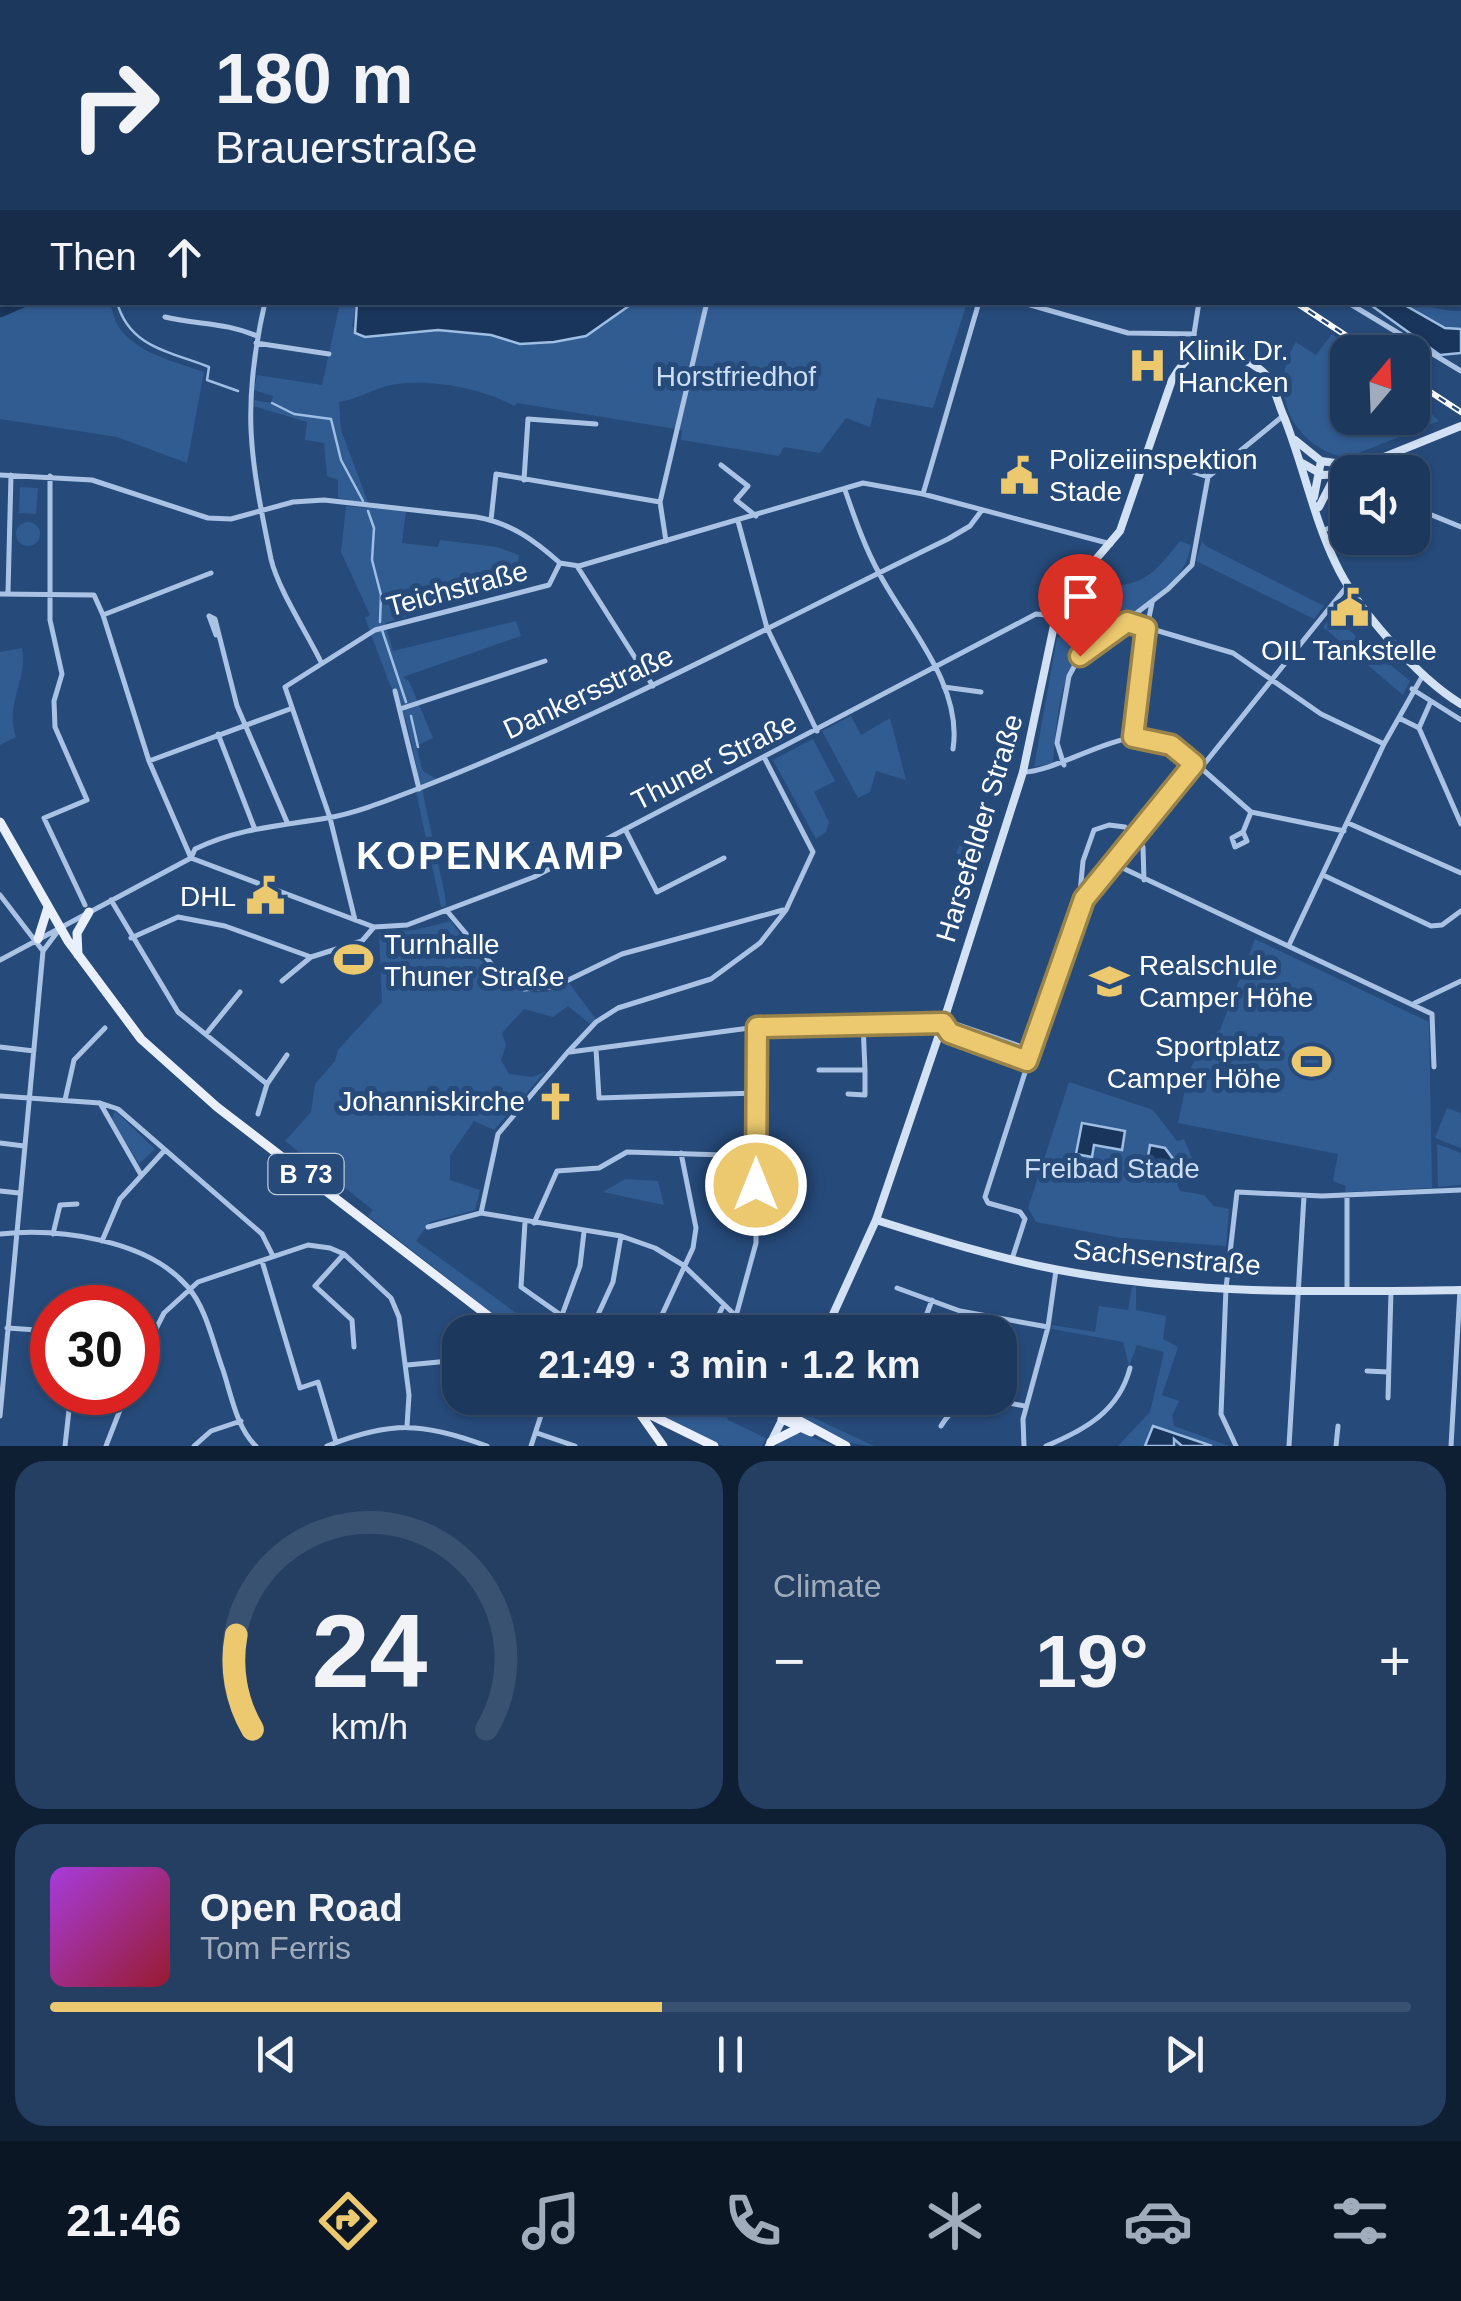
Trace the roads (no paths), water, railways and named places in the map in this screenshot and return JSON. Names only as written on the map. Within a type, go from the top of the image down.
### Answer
[{"type":"main road","points":[[1201,350],[1218,350],[1250,362],[1272,386],[1299,460],[1311,474],[1318,512],[1348,585],[1423,675],[1461,704]]},
{"type":"main road","name":"Harsefelder Straße","points":[[832,1315],[876,1220],[943,1023],[1023,772],[1056,616],[1068,592],[1112,545],[1129,510],[1172,380],[1184,359],[1201,350]]},
{"type":"main road","points":[[1387,455],[1461,426]]},
{"type":"main road","points":[[1292,436],[1321,461],[1330,462]]},
{"type":"main road","points":[[1311,474],[1321,461]]},
{"type":"main road","points":[[1311,474],[1330,475]]},
{"type":"main road","points":[[1318,512],[1330,487]]},
{"type":"main road","name":"B 73","points":[[0,822],[78,958],[141,1040],[174,1072],[487,1315]]},
{"type":"main road","points":[[36,940],[48,908]]},
{"type":"main road","points":[[78,958],[77,932],[87,909]]},
{"type":"main road","name":"Sachsenstraße","points":[[876,1220],[1056,1270],[1226,1288],[1460,1290]]},
{"type":"main road","points":[[640,1415],[663,1446]]},
{"type":"main road","points":[[650,1415],[714,1446]]},
{"type":"main road","points":[[783,1416],[800,1428],[829,1438]]},
{"type":"main road","points":[[783,1416],[846,1446]]},
{"type":"main road","points":[[770,1444],[783,1416]]},
{"type":"main road","points":[[770,1444],[800,1428]]},
{"type":"street","points":[[264,305],[257,340],[249,444],[259,510],[271,558],[322,662]]},
{"type":"street","points":[[666,541],[660,502],[706,305]]},
{"type":"street","points":[[923,494],[979,305]]},
{"type":"street","points":[[1030,305],[1128,333],[1194,334]]},
{"type":"street","points":[[1199,305],[1194,334],[1201,350]]},
{"type":"street","points":[[1352,305],[1461,371]]},
{"type":"street","points":[[165,316],[194,324],[229,324],[257,340],[329,354]]},
{"type":"street","points":[[1064,765],[1057,743],[1069,676],[1080,656],[1127,622],[1192,564],[1208,477],[1283,416]]},
{"type":"street","points":[[524,480],[528,419],[596,424]]},
{"type":"street","points":[[1146,456],[1208,477]]},
{"type":"street","points":[[721,465],[748,486],[736,500],[756,516]]},
{"type":"street","points":[[491,520],[496,474],[660,502]]},
{"type":"street","points":[[0,475],[50,476],[117,486],[208,518],[231,518],[324,500],[491,520],[524,534],[560,563]]},
{"type":"street","points":[[0,960],[87,909],[191,858],[149,762],[94,595],[4,593],[10,476]]},
{"type":"street","points":[[50,476],[48,594],[62,674],[54,701],[55,728],[86,800],[44,818],[87,909]]},
{"type":"street","name":"Teichstraße","points":[[290,709],[285,687],[376,630],[549,585],[560,563],[577,566],[863,483],[879,483],[1112,545]]},
{"type":"street","points":[[844,490],[878,573],[944,687],[952,720],[953,749]]},
{"type":"street","name":"Dankersstraße","points":[[191,858],[195,849],[254,827],[330,818],[419,789],[558,731],[970,526],[982,510]]},
{"type":"street","points":[[1430,514],[1461,527]]},
{"type":"street","points":[[738,521],[767,628],[818,731]]},
{"type":"street","points":[[1324,530],[1330,528]]},
{"type":"street","points":[[577,566],[653,686]]},
{"type":"street","points":[[103,615],[211,572]]},
{"type":"street","points":[[1344,831],[1251,812],[1201,768],[1276,680],[1348,585]]},
{"type":"street","points":[[1133,737],[1153,600]]},
{"type":"street","name":"Thuner Straße","points":[[191,858],[374,927],[407,925],[534,877],[1036,614],[1056,616]]},
{"type":"street","points":[[1127,622],[1233,653],[1320,714],[1384,744]]},
{"type":"street","points":[[217,636],[245,723],[287,822]]},
{"type":"street","points":[[400,709],[545,661]]},
{"type":"street","points":[[1288,946],[1384,744],[1412,688],[1423,675]]},
{"type":"street","points":[[944,687],[981,692]]},
{"type":"street","points":[[1412,688],[1461,720]]},
{"type":"street","points":[[395,691],[419,789]]},
{"type":"street","points":[[1420,728],[1431,701]]},
{"type":"street","points":[[149,762],[290,709],[330,818],[355,920]]},
{"type":"street","points":[[1399,718],[1420,728],[1461,824]]},
{"type":"street","points":[[218,734],[254,827]]},
{"type":"street","points":[[1012,1260],[1025,1218],[1020,1212],[988,1203],[985,1197],[1027,1061],[1084,899],[1192,768],[1192,760],[1178,749],[1133,737],[1104,742],[1064,765],[1023,772]]},
{"type":"street","points":[[481,1213],[498,1134],[596,1022],[618,1008],[711,979],[760,944],[786,910],[813,852],[764,758]]},
{"type":"street","points":[[1242,832],[1251,812]]},
{"type":"street","points":[[1348,823],[1461,873]]},
{"type":"street","points":[[1084,899],[1080,894],[1082,861],[1094,830],[1108,825],[1125,827],[1135,836],[1146,858],[1144,880]]},
{"type":"street","points":[[624,828],[656,892],[724,858]]},
{"type":"street","points":[[1112,864],[1432,1014],[1434,1066]]},
{"type":"street","points":[[1323,875],[1431,926],[1442,925],[1461,910]]},
{"type":"street","points":[[0,895],[44,951]]},
{"type":"street","points":[[111,900],[178,1012],[267,1084]]},
{"type":"street","points":[[447,911],[492,967],[524,989],[554,987],[622,954],[786,910]]},
{"type":"street","points":[[132,938],[178,917],[226,926],[311,957]]},
{"type":"street","points":[[282,981],[311,957],[362,941],[374,927]]},
{"type":"street","points":[[0,1416],[14,1232],[44,951],[60,928]]},
{"type":"street","points":[[1415,1004],[1461,981]]},
{"type":"street","points":[[206,1034],[240,992]]},
{"type":"street","points":[[567,1052],[757,1027],[943,1023],[1031,1050]]},
{"type":"street","points":[[943,1023],[950,1033],[1027,1061]]},
{"type":"street","points":[[848,1094],[865,1094],[863,1024]]},
{"type":"street","points":[[736,1315],[756,1243],[757,1027]]},
{"type":"street","points":[[65,1100],[74,1060],[106,1028]]},
{"type":"street","points":[[0,1048],[34,1051]]},
{"type":"street","points":[[596,1049],[599,1098],[756,1092]]},
{"type":"street","points":[[258,1114],[267,1084],[288,1055]]},
{"type":"street","points":[[819,1070],[864,1070]]},
{"type":"street","points":[[0,1096],[100,1103],[118,1109],[262,1234],[273,1256]]},
{"type":"street","points":[[100,1103],[140,1173]]},
{"type":"street","points":[[0,1144],[24,1146]]},
{"type":"street","points":[[102,1242],[120,1199],[164,1150]]},
{"type":"street","points":[[534,1223],[557,1170],[599,1168],[628,1152],[756,1156]]},
{"type":"street","points":[[661,1315],[696,1228],[680,1153]]},
{"type":"street","points":[[1236,1446],[1220,1414],[1226,1288],[1235,1198],[1241,1190],[1304,1196],[1461,1190]]},
{"type":"street","points":[[0,1191],[19,1193]]},
{"type":"street","points":[[1347,1195],[1347,1291]]},
{"type":"street","points":[[1289,1446],[1304,1196]]},
{"type":"street","points":[[53,1234],[60,1205],[77,1204]]},
{"type":"street","points":[[428,1228],[481,1213],[620,1236],[654,1248],[683,1265],[722,1308],[734,1315]]},
{"type":"street","points":[[525,1222],[521,1287],[561,1315]]},
{"type":"street","points":[[562,1315],[580,1266],[584,1231]]},
{"type":"street","points":[[0,1234],[53,1234],[102,1242],[150,1260],[189,1288],[204,1316],[240,1422],[256,1446]]},
{"type":"street","points":[[596,1315],[613,1282],[620,1236]]},
{"type":"street","points":[[160,1319],[189,1288],[273,1256],[308,1244],[344,1254],[391,1298],[399,1317],[407,1364],[407,1426]]},
{"type":"street","points":[[344,1254],[315,1286],[352,1320],[354,1347]]},
{"type":"street","points":[[262,1261],[300,1388],[318,1382],[336,1442]]},
{"type":"street","points":[[1024,1446],[1026,1406],[1048,1326],[1056,1270]]},
{"type":"street","points":[[898,1288],[989,1318],[1048,1326]]},
{"type":"street","points":[[1451,1446],[1460,1290]]},
{"type":"street","points":[[1388,1398],[1391,1291]]},
{"type":"street","points":[[926,1315],[932,1300]]},
{"type":"street","points":[[719,1315],[722,1308]]},
{"type":"street","points":[[7,1328],[30,1329]]},
{"type":"street","points":[[407,1364],[442,1361]]},
{"type":"street","points":[[1046,1446],[1090,1425],[1110,1408],[1125,1389],[1130,1368]]},
{"type":"street","points":[[1367,1371],[1388,1372]]},
{"type":"street","points":[[941,1426],[949,1412],[964,1402],[1026,1406]]},
{"type":"street","points":[[65,1446],[68,1415]]},
{"type":"street","points":[[106,1446],[117,1415]]},
{"type":"street","points":[[531,1446],[542,1415]]},
{"type":"street","points":[[194,1446],[211,1432],[240,1422]]},
{"type":"street","points":[[327,1446],[375,1428],[407,1426],[445,1431],[486,1446]]},
{"type":"street","points":[[1336,1446],[1338,1426]]},
{"type":"street","points":[[537,1433],[575,1446]]},
{"type":"waterway","points":[[0,312],[16,305]]},
{"type":"waterway","points":[[118,305],[131,329],[142,339],[209,367],[207,380],[238,391]]},
{"type":"waterway","points":[[272,403],[294,414],[331,419],[341,460],[363,501]]},
{"type":"waterway","points":[[368,511],[374,528],[372,560],[381,595],[380,622]]},
{"type":"waterway","points":[[382,630],[406,702]]},
{"type":"waterway","points":[[411,716],[418,747]]},
{"type":"railway","points":[[1300,305],[1345,335]]},
{"type":"railway","points":[[1430,392],[1461,412]]},
{"type":"place","name":"Klinik Dr. Hancken","points":[[1148,366]]},
{"type":"place","name":"Polizeiinspektion Stade","points":[[1019,475]]},
{"type":"place","name":"OIL Tankstelle","points":[[1349,608]]},
{"type":"place","name":"DHL","points":[[266,896]]},
{"type":"place","name":"Turnhalle Thuner Straße","points":[[354,960]]},
{"type":"place","name":"Realschule Camper Höhe","points":[[1109,981]]},
{"type":"place","name":"Sportplatz Camper Höhe","points":[[1311,1062]]},
{"type":"place","name":"Johanniskirche","points":[[555,1101]]},
{"type":"district","name":"KOPENKAMP","points":[[491,856]]},
{"type":"park label","name":"Horstfriedhof","points":[[736,376]]},
{"type":"park label","name":"Freibad Stade","points":[[1112,1168]]}]
